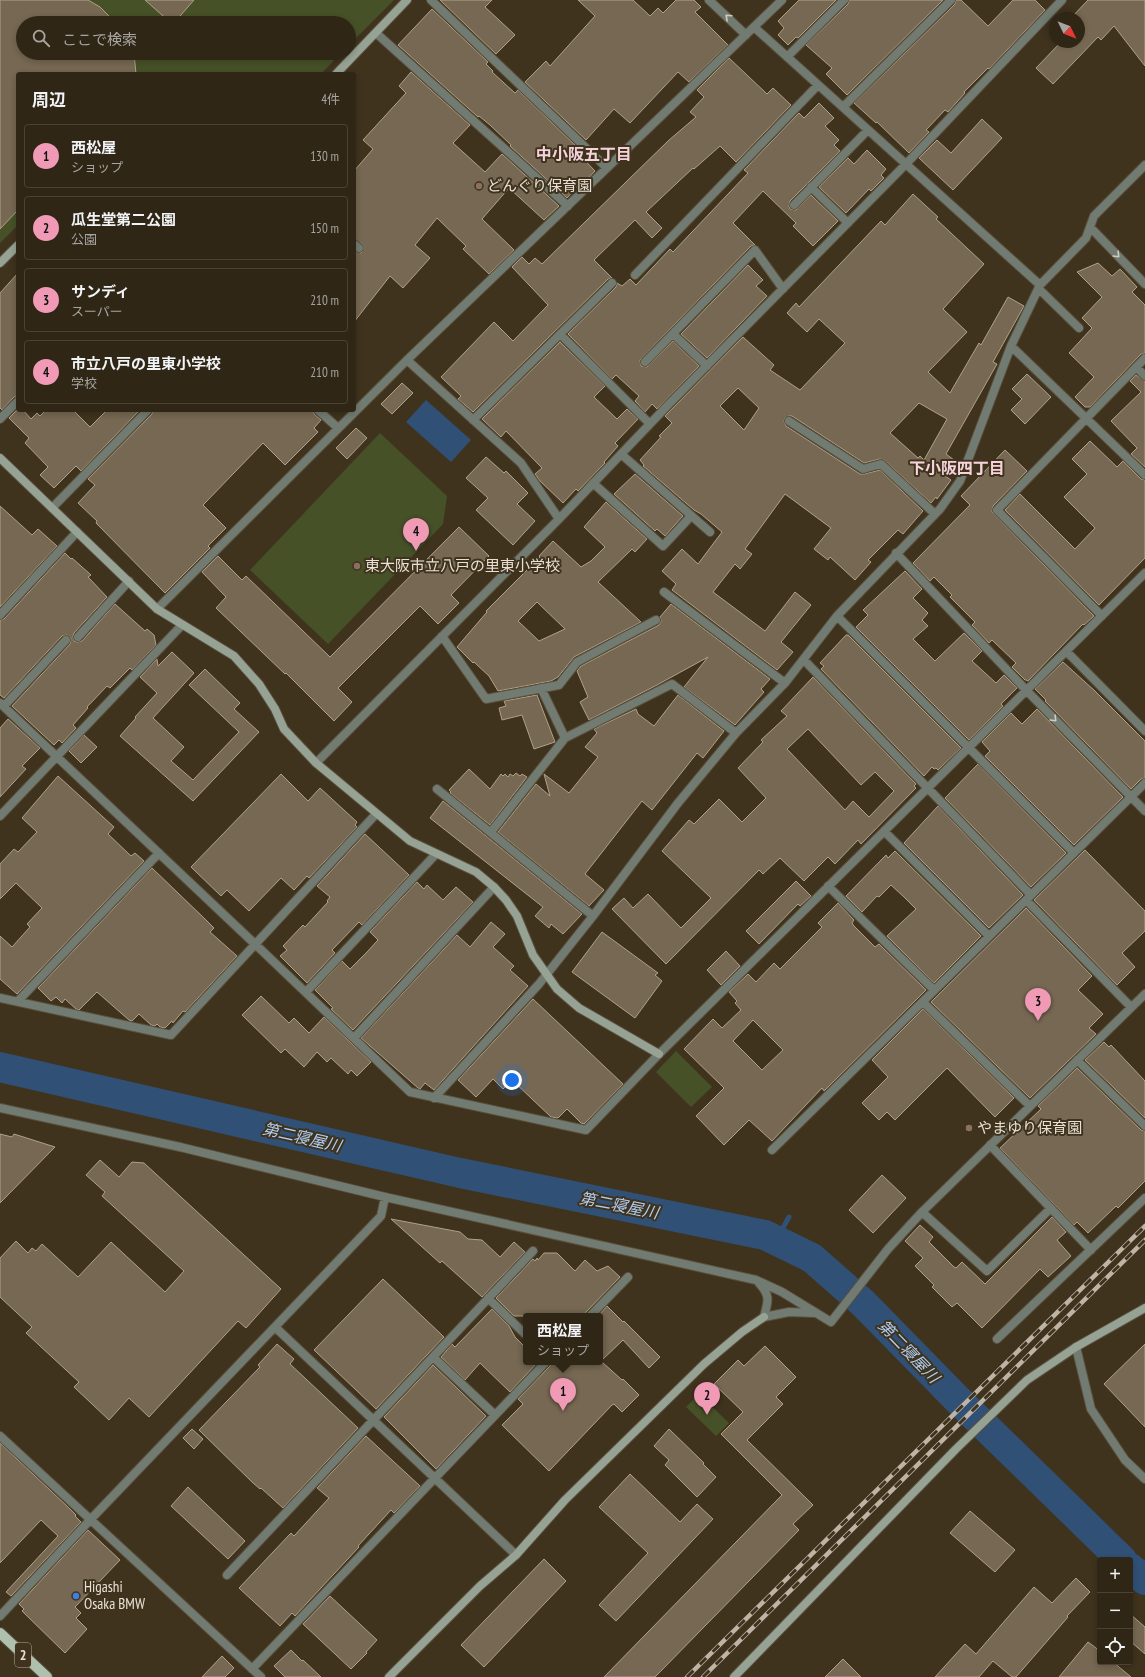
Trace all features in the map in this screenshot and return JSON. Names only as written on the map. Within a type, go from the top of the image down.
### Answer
[{"type":"main road","name":"2","points":[[0,1633],[47,1677]]},
{"type":"street","points":[[356,54],[407,0]]},
{"type":"street","points":[[431,0],[607,168]]},
{"type":"street","points":[[709,0],[746,35]]},
{"type":"street","points":[[356,410],[782,0]]},
{"type":"street","points":[[787,57],[844,0]]},
{"type":"street","points":[[842,107],[951,0]]},
{"type":"street","points":[[316,763],[559,519],[650,424],[906,164],[1058,2]]},
{"type":"street","points":[[754,28],[906,164],[1039,287],[1079,328]]},
{"type":"street","points":[[376,33],[568,206]]},
{"type":"street","points":[[338,72],[350,60]]},
{"type":"street","points":[[635,275],[818,85]]},
{"type":"street","points":[[794,205],[868,130]]},
{"type":"street","points":[[434,1098],[534,989],[593,916],[678,803],[736,733],[804,660],[837,616],[935,514],[960,481],[1011,346],[1039,287],[1086,238],[1094,216],[1145,165]]},
{"type":"street","points":[[811,187],[848,223]]},
{"type":"street","points":[[1090,227],[1145,284]]},
{"type":"street","points":[[0,263],[16,247]]},
{"type":"street","points":[[645,362],[755,250],[783,289]]},
{"type":"street","points":[[473,420],[612,283]]},
{"type":"street","points":[[673,334],[707,366]]},
{"type":"street","points":[[560,335],[650,424]]},
{"type":"street","points":[[1011,346],[1145,475]]},
{"type":"street","points":[[1102,616],[997,510],[1145,358]]},
{"type":"street","points":[[407,360],[521,463],[559,519]]},
{"type":"street","points":[[1136,367],[1145,376]]},
{"type":"street","points":[[0,419],[16,403]]},
{"type":"street","points":[[52,508],[146,412]]},
{"type":"street","points":[[320,412],[338,428]]},
{"type":"street","points":[[157,609],[354,412]]},
{"type":"street","points":[[789,421],[863,469],[881,464],[935,514]]},
{"type":"street","points":[[621,454],[710,532]]},
{"type":"street","points":[[0,458],[157,609],[234,656],[260,684],[276,709],[284,729],[316,763],[410,841],[476,872],[494,887],[506,900],[517,916],[534,955],[546,974],[557,988],[579,1008],[659,1054]]},
{"type":"street","points":[[593,483],[663,546],[691,516]]},
{"type":"street","points":[[0,615],[77,532]]},
{"type":"street","points":[[896,553],[1027,691],[1145,810]]},
{"type":"street","points":[[66,640],[2,704],[410,1092],[586,1130],[659,1054],[1145,573]]},
{"type":"street","points":[[78,637],[129,581]]},
{"type":"street","points":[[664,592],[785,682]]},
{"type":"street","points":[[837,616],[970,747],[1074,853]]},
{"type":"street","points":[[442,636],[486,699],[559,685],[577,662],[656,620]]},
{"type":"street","points":[[0,816],[182,625]]},
{"type":"street","points":[[1066,651],[1145,731]]},
{"type":"street","points":[[804,660],[1029,897],[1131,1007]]},
{"type":"street","points":[[491,832],[565,738],[672,684],[736,733]]},
{"type":"street","points":[[541,688],[565,738]]},
{"type":"street","points":[[772,1150],[1145,783]]},
{"type":"street","points":[[437,789],[593,916]]},
{"type":"street","points":[[0,998],[171,1035],[376,814]]},
{"type":"street","points":[[884,831],[989,936]]},
{"type":"street","points":[[18,1001],[159,853]]},
{"type":"street","points":[[306,992],[436,854]]},
{"type":"street","points":[[828,886],[934,990]]},
{"type":"street","points":[[354,1038],[494,887]]},
{"type":"street","points":[[0,1108],[180,1147],[385,1197],[756,1280],[782,1292],[831,1322],[888,1249],[922,1212],[1145,994]]},
{"type":"street","points":[[923,1002],[1030,1106]]},
{"type":"street","points":[[1077,1060],[1145,1126]]},
{"type":"street","points":[[990,1145],[1091,1250]]},
{"type":"street","points":[[0,1616],[381,1216],[385,1197]]},
{"type":"street","points":[[997,1339],[1145,1198]]},
{"type":"street","points":[[922,1212],[987,1271],[1051,1208]]},
{"type":"street","points":[[227,1576],[533,1251]]},
{"type":"street","points":[[593,1313],[628,1277]]},
{"type":"street","points":[[756,1280],[766,1290],[768,1298],[764,1317]]},
{"type":"street","points":[[488,1298],[523,1331]]},
{"type":"street","points":[[734,1677],[956,1450],[1027,1380],[1076,1347],[1145,1308]]},
{"type":"street","points":[[389,1677],[480,1586],[516,1555],[564,1500],[704,1364],[742,1332],[764,1317],[789,1312],[815,1313]]},
{"type":"street","points":[[275,1327],[516,1555]]},
{"type":"street","points":[[1076,1347],[1091,1409],[1125,1460],[1145,1479]]},
{"type":"street","points":[[433,1357],[495,1415]]},
{"type":"street","points":[[252,1668],[543,1365]]},
{"type":"street","points":[[0,1436],[261,1677]]},
{"type":"green space","points":[[0,0],[394,0],[356,38],[356,16],[16,16],[16,60],[334,60],[323,72],[16,72],[16,227],[0,243]]},
{"type":"green space","points":[[380,433],[447,496],[443,524],[328,644],[250,570]]},
{"type":"green space","points":[[676,1051],[712,1087],[691,1107],[656,1072]]},
{"type":"green space","points":[[699,1394],[729,1423],[716,1436],[686,1407]]},
{"type":"water","points":[[426,400],[471,440],[451,462],[406,422]]},
{"type":"building","points":[[0,0],[88,0],[100,7],[109,16],[16,16],[16,60],[135,60],[136,72],[16,72],[16,212],[0,229]]},
{"type":"building","points":[[145,0],[194,0],[180,16],[163,16]]},
{"type":"building","points":[[440,0],[492,0],[485,7],[515,35],[496,54]]},
{"type":"building","points":[[578,0],[633,0],[650,16],[658,8],[663,13],[676,0],[694,0],[701,7],[695,12],[728,45],[689,82],[678,72],[630,123],[614,109],[586,140],[525,82],[546,61],[550,66],[595,16]]},
{"type":"building","points":[[799,0],[836,0],[798,38],[796,37],[788,45],[778,35],[784,28],[778,21]]},
{"type":"building","points":[[849,0],[943,0],[847,95],[826,74],[832,68],[806,45],[848,4]]},
{"type":"building","points":[[956,0],[961,0],[988,26],[1013,0],[1035,0],[1045,10],[989,69],[988,68],[964,92],[965,93],[948,112],[945,110],[926,130],[929,132],[909,153],[877,122],[876,123],[854,103],[955,4]]},
{"type":"building","points":[[1088,0],[1145,0],[1145,66],[1114,26],[1101,40],[1098,37],[1053,84],[1036,68],[1055,48],[1085,48],[1085,12],[1077,12]]},
{"type":"building","points":[[432,9],[488,62],[486,64],[493,71],[492,72],[515,93],[518,90],[578,148],[576,151],[595,171],[583,184],[581,182],[567,198],[510,146],[511,145],[490,125],[479,116],[478,117],[398,45]]},
{"type":"building","points":[[729,58],[767,94],[773,88],[791,105],[736,162],[720,146],[694,169],[693,168],[646,212],[662,228],[652,238],[635,220],[594,260],[612,278],[608,279],[473,412],[458,399],[461,396],[441,377],[494,322],[513,341],[548,305],[512,267],[522,257],[529,264],[535,258],[542,264],[668,141],[696,117],[690,112],[704,97],[697,90]]},
{"type":"building","points":[[411,72],[470,125],[453,143],[485,172],[502,154],[559,206],[544,220],[509,188],[482,219],[514,250],[489,274],[463,249],[466,246],[437,218],[415,245],[430,258],[403,288],[390,276],[356,319],[356,252],[361,253],[364,248],[362,244],[356,240],[356,169],[373,149],[363,140],[406,93],[399,86]]},
{"type":"building","points":[[819,103],[834,118],[825,126],[839,140],[834,145],[840,151],[790,201],[789,206],[790,209],[796,210],[811,195],[838,221],[813,246],[793,226],[796,223],[763,191],[733,223],[755,245],[751,246],[640,360],[641,366],[647,367],[673,341],[699,366],[657,409],[652,404],[645,412],[635,401],[639,396],[616,375],[612,379],[568,334],[616,287],[617,283],[622,286],[630,279],[636,285],[670,249],[673,252],[748,173],[744,170],[799,113],[804,118]]},
{"type":"building","points":[[982,119],[1002,138],[953,190],[919,158],[937,140],[951,153]]},
{"type":"building","points":[[867,150],[886,169],[881,175],[884,178],[871,191],[869,189],[846,213],[819,187],[848,158],[854,164]]},
{"type":"building","points":[[913,194],[938,217],[936,219],[984,264],[943,309],[967,332],[928,372],[950,393],[979,343],[981,345],[1008,297],[1024,306],[993,362],[997,364],[946,454],[954,460],[945,476],[951,480],[937,499],[936,497],[931,503],[884,460],[880,459],[864,463],[792,416],[785,418],[784,421],[786,426],[860,474],[880,470],[923,511],[903,534],[898,530],[868,560],[871,562],[855,580],[830,557],[828,560],[814,549],[831,528],[785,494],[745,549],[752,554],[740,569],[735,564],[713,592],[765,631],[795,592],[811,605],[781,642],[793,652],[777,670],[672,590],[676,584],[662,571],[682,549],[698,564],[722,532],[643,466],[644,465],[640,460],[661,437],[659,436],[672,423],[665,416],[743,337],[774,365],[770,370],[800,390],[845,343],[819,319],[807,332],[787,313],[796,303],[799,307],[881,221],[885,225]],"holes":[[[738,388],[759,408],[744,430],[720,406]],[[919,403],[947,419],[924,460],[920,456],[918,458],[890,433]]]},
{"type":"building","points":[[1098,263],[1112,276],[1120,269],[1137,287],[1132,292],[1145,305],[1145,353],[1141,354],[1090,407],[1085,407],[1075,397],[1094,377],[1069,353],[1092,328],[1082,318],[1102,297],[1077,272]]},
{"type":"building","points":[[748,265],[763,280],[756,286],[767,296],[707,358],[681,334]]},
{"type":"building","points":[[16,275],[16,396],[2,410],[0,408],[0,293]]},
{"type":"building","points":[[560,342],[605,386],[594,397],[617,419],[627,409],[638,419],[615,443],[618,446],[604,462],[605,463],[578,491],[576,489],[563,503],[540,481],[535,474],[542,468],[506,431],[501,437],[482,419]]},
{"type":"building","points":[[1027,374],[1051,397],[1025,424],[1011,410],[1022,399],[1012,389]]},
{"type":"building","points":[[1136,375],[1145,381],[1145,467],[1131,454],[1137,448],[1111,421],[1141,392],[1130,381]]},
{"type":"building","points":[[402,383],[413,393],[392,414],[381,404]]},
{"type":"building","points":[[16,411],[25,412],[31,419],[37,413],[40,416],[44,412],[75,412],[90,427],[105,412],[138,412],[81,471],[76,466],[54,488],[40,475],[48,467],[25,443],[29,438],[9,418]]},
{"type":"building","points":[[152,412],[314,412],[321,420],[314,428],[318,432],[285,465],[263,443],[203,505],[226,528],[208,546],[210,548],[165,593],[78,503],[95,485],[88,479]]},
{"type":"building","points":[[356,428],[367,438],[347,459],[336,448]]},
{"type":"building","points":[[1090,441],[1117,467],[1123,461],[1141,479],[1145,480],[1145,558],[1099,605],[1005,510],[1020,494],[1075,549],[1095,528],[1064,497],[1087,474],[1072,459]]},
{"type":"building","points":[[1005,450],[1027,471],[993,506],[992,512],[1094,616],[1084,625],[1083,624],[1028,681],[1025,680],[1012,667],[1016,663],[992,640],[989,643],[972,625],[975,622],[950,597],[952,595],[934,577],[930,581],[913,563],[970,505],[961,496]]},
{"type":"building","points":[[486,457],[504,473],[506,471],[528,493],[517,504],[535,521],[513,545],[476,510],[488,498],[466,478]]},
{"type":"building","points":[[635,474],[683,516],[665,536],[657,529],[655,531],[614,494]]},
{"type":"building","points":[[606,502],[647,539],[635,552],[632,549],[598,582],[641,622],[574,657],[558,677],[551,681],[498,691],[489,676],[457,647],[487,612],[486,611],[540,557],[539,556],[553,541],[581,567],[591,561],[605,547],[584,527]],"holes":[[[537,602],[565,629],[539,641],[518,621]]]},
{"type":"building","points":[[0,506],[32,535],[38,529],[57,546],[0,607]]},
{"type":"building","points":[[459,527],[489,556],[451,595],[459,603],[438,624],[420,606],[338,688],[352,702],[334,721],[286,673],[285,674],[216,608],[226,597],[202,572],[218,556],[242,580],[246,576],[330,657]]},
{"type":"building","points":[[65,553],[91,575],[88,577],[107,597],[74,633],[74,641],[82,641],[115,604],[145,631],[147,629],[154,635],[156,645],[132,670],[130,668],[110,688],[107,686],[87,707],[88,708],[73,725],[76,728],[62,743],[59,740],[54,745],[12,706],[70,644],[71,638],[67,635],[62,636],[4,698],[0,695],[0,620],[4,619]]},
{"type":"building","points":[[905,571],[922,589],[913,598],[928,613],[922,620],[928,626],[913,639],[935,661],[964,633],[982,651],[972,661],[996,683],[1004,675],[1017,688],[1001,704],[1003,706],[969,740],[856,627],[868,615],[863,610]]},
{"type":"building","points":[[671,604],[770,679],[761,689],[764,692],[735,725],[684,687],[708,657],[589,720],[580,702],[588,697],[577,671],[581,666],[659,625],[661,621],[660,617]]},
{"type":"building","points":[[846,635],[848,635],[961,748],[938,770],[932,767],[924,776],[821,669],[824,666],[820,663]]},
{"type":"building","points":[[172,652],[194,673],[153,718],[184,747],[171,761],[193,780],[239,732],[189,685],[205,669],[240,703],[234,709],[259,732],[193,801],[120,736],[157,693],[140,677],[157,659],[158,666]]},
{"type":"building","points":[[1063,662],[1095,691],[1145,741],[1145,778],[1141,779],[1131,789],[1035,689]]},
{"type":"building","points":[[813,677],[916,784],[914,786],[916,788],[861,844],[858,840],[835,864],[828,857],[804,881],[780,858],[763,874],[759,870],[666,964],[612,909],[624,898],[633,908],[648,894],[681,928],[711,898],[662,851],[689,820],[694,824],[719,799],[742,822],[766,798],[738,768],[763,742],[761,740],[787,716],[781,711]],"holes":[[[808,729],[861,785],[875,772],[894,791],[869,817],[853,801],[845,810],[787,749]]]},
{"type":"building","points":[[537,695],[555,742],[534,749],[522,715],[502,720],[499,708],[506,706],[504,701]]},
{"type":"building","points":[[678,695],[724,731],[703,758],[697,753],[652,810],[642,801],[585,874],[604,890],[589,906],[498,832],[536,784],[550,796],[544,774],[569,793],[598,757],[585,747],[597,733],[594,729],[636,709],[638,714],[654,726]]},
{"type":"building","points":[[1037,709],[1123,797],[1074,845],[985,756],[990,751],[982,742],[1011,713],[1022,724]]},
{"type":"building","points":[[8,719],[40,748],[22,766],[26,769],[0,797],[0,728]]},
{"type":"building","points":[[84,735],[97,747],[81,763],[69,751]]},
{"type":"building","points":[[978,764],[1066,853],[1031,887],[945,798]]},
{"type":"building","points":[[469,769],[490,789],[501,774],[503,776],[505,774],[508,777],[510,774],[513,776],[516,773],[520,776],[522,774],[527,777],[490,825],[450,793],[451,792],[449,790]]},
{"type":"building","points":[[281,774],[308,801],[320,788],[357,822],[355,825],[357,827],[309,878],[307,876],[294,890],[281,878],[249,911],[227,890],[221,896],[191,867]]},
{"type":"building","points":[[58,776],[114,827],[108,834],[131,856],[135,853],[144,861],[17,994],[0,979],[0,936],[12,947],[30,927],[27,924],[42,908],[16,883],[0,899],[0,864],[14,849],[18,852],[37,832],[22,818]]},
{"type":"building","points":[[443,801],[582,914],[563,934],[551,924],[549,928],[535,916],[543,907],[430,818]]},
{"type":"building","points":[[938,806],[1023,895],[989,928],[904,843]]},
{"type":"building","points":[[365,834],[409,875],[362,925],[359,922],[332,950],[335,953],[307,983],[280,956],[287,950],[283,946],[303,925],[305,927],[328,902],[327,901],[330,897],[317,886]]},
{"type":"building","points":[[1085,850],[1145,911],[1145,931],[1122,953],[1135,967],[1117,985],[1034,900]]},
{"type":"building","points":[[895,851],[981,936],[934,983],[887,936],[916,909],[904,897],[891,885],[879,897],[877,896],[862,912],[846,896],[886,855],[888,858]]},
{"type":"building","points":[[152,868],[214,928],[210,932],[237,956],[185,1012],[183,1011],[173,1023],[172,1021],[165,1028],[160,1027],[157,1024],[155,1026],[151,1025],[139,1014],[132,1021],[129,1020],[97,992],[79,1010],[65,999],[62,1003],[56,997],[51,1001],[38,988]]},
{"type":"building","points":[[796,881],[811,896],[800,906],[798,904],[759,944],[746,931]]},
{"type":"building","points":[[417,882],[424,889],[427,885],[443,900],[456,887],[473,902],[353,1030],[331,1009],[333,1008],[315,990],[342,961],[350,969],[367,952],[378,940],[370,932]]},
{"type":"building","points":[[838,903],[854,920],[852,923],[854,926],[875,947],[879,944],[926,990],[824,1091],[822,1088],[772,1141],[749,1120],[724,1145],[696,1116],[724,1088],[684,1049],[713,1019],[722,1028],[741,1010],[735,1003],[737,1001],[729,992],[748,974],[756,982],[774,963],[780,969],[822,927],[818,923]],"holes":[[[753,1020],[783,1050],[762,1070],[733,1041]]]},
{"type":"building","points":[[1026,908],[1092,976],[1078,990],[1103,1014],[1089,1028],[1096,1034],[1030,1098],[931,1002]]},
{"type":"building","points":[[491,922],[505,934],[493,947],[514,966],[510,970],[528,986],[434,1090],[425,1083],[420,1089],[361,1038],[457,935],[470,947]]},
{"type":"building","points":[[602,932],[658,973],[655,975],[662,981],[635,1018],[572,972]]},
{"type":"building","points":[[726,951],[740,966],[721,985],[707,970]]},
{"type":"building","points":[[261,996],[289,1023],[294,1018],[309,1033],[324,1017],[371,1062],[357,1076],[351,1070],[348,1074],[331,1058],[327,1062],[317,1052],[304,1067],[285,1049],[281,1053],[242,1015]]},
{"type":"building","points":[[533,999],[623,1084],[584,1124],[581,1123],[567,1109],[558,1118],[551,1117],[512,1080],[503,1089],[493,1079],[476,1097],[458,1080]]},
{"type":"building","points":[[923,1009],[1014,1098],[995,1117],[947,1068],[895,1120],[887,1112],[879,1120],[862,1103],[888,1077],[872,1060]]},
{"type":"building","points":[[1104,1042],[1109,1047],[1111,1045],[1145,1081],[1145,1118],[1085,1060]]},
{"type":"building","points":[[1077,1068],[1141,1130],[1145,1131],[1145,1181],[1118,1208],[1116,1206],[1088,1233],[1077,1222],[1074,1225],[1000,1148],[1041,1109],[1038,1106]]},
{"type":"building","points":[[0,1134],[12,1137],[14,1134],[55,1147],[0,1203]]},
{"type":"building","points":[[100,1160],[119,1177],[132,1162],[144,1163],[281,1289],[246,1328],[238,1321],[149,1417],[129,1398],[109,1420],[74,1387],[79,1382],[26,1333],[32,1327],[0,1297],[0,1258],[16,1241],[28,1253],[32,1248],[36,1251],[42,1244],[78,1277],[111,1242],[165,1292],[184,1271],[102,1196],[105,1192],[86,1175]]},
{"type":"building","points":[[882,1175],[906,1198],[873,1233],[849,1210]]},
{"type":"building","points":[[1052,1217],[1066,1232],[1057,1240],[1071,1256],[1048,1277],[1040,1269],[982,1328],[957,1303],[952,1307],[932,1287],[934,1285],[915,1266],[923,1258],[905,1241],[920,1225],[933,1237],[929,1242],[954,1267],[956,1268],[962,1262],[985,1284]]},
{"type":"building","points":[[391,1219],[460,1232],[468,1239],[482,1240],[500,1257],[514,1242],[525,1252],[482,1297],[442,1261],[440,1263]]},
{"type":"building","points":[[544,1253],[557,1253],[575,1271],[585,1260],[597,1271],[608,1266],[620,1277],[586,1313],[523,1313],[523,1316],[514,1316],[496,1298],[533,1259],[535,1261],[537,1258],[538,1260]]},
{"type":"building","points":[[383,1279],[444,1337],[376,1409],[314,1350]]},
{"type":"building","points":[[607,1306],[660,1357],[649,1368],[623,1340],[603,1359],[603,1313],[601,1313]]},
{"type":"building","points":[[492,1309],[509,1326],[515,1337],[523,1345],[523,1365],[535,1365],[510,1392],[480,1363],[465,1380],[441,1357],[452,1344],[455,1347]]},
{"type":"building","points":[[277,1344],[294,1359],[290,1364],[358,1428],[283,1508],[252,1482],[199,1430],[260,1367],[258,1365]]},
{"type":"building","points":[[1145,1344],[1145,1427],[1104,1384]]},
{"type":"building","points":[[765,1346],[796,1377],[776,1397],[783,1404],[747,1440],[813,1505],[793,1524],[799,1530],[655,1677],[604,1677],[782,1495],[721,1434],[743,1412],[714,1384],[738,1360],[744,1366]]},
{"type":"building","points":[[603,1363],[622,1380],[623,1379],[639,1395],[622,1412],[614,1404],[612,1405],[549,1471],[502,1425],[523,1404],[518,1399],[550,1366],[603,1365]]},
{"type":"building","points":[[433,1365],[486,1416],[436,1469],[384,1417]]},
{"type":"building","points":[[192,1429],[203,1439],[194,1449],[183,1438]]},
{"type":"building","points":[[669,1429],[704,1463],[703,1464],[716,1477],[697,1497],[665,1465],[669,1460],[654,1446]]},
{"type":"building","points":[[366,1436],[420,1486],[394,1513],[391,1510],[295,1616],[292,1613],[280,1626],[239,1588],[291,1533],[294,1536],[329,1498],[317,1488]]},
{"type":"building","points":[[0,1443],[68,1507],[81,1522],[11,1596],[6,1592],[58,1536],[41,1520],[0,1563]]},
{"type":"building","points":[[630,1474],[680,1522],[697,1504],[713,1519],[616,1621],[599,1605],[648,1553],[599,1507]]},
{"type":"building","points":[[188,1487],[245,1541],[228,1559],[171,1506]]},
{"type":"building","points":[[970,1511],[1015,1550],[995,1572],[950,1533]]},
{"type":"building","points":[[88,1530],[120,1560],[75,1607],[81,1613],[76,1618],[87,1629],[65,1653],[22,1611],[24,1609],[19,1604]]},
{"type":"building","points":[[544,1559],[566,1581],[484,1667],[461,1645]]},
{"type":"building","points":[[1076,1578],[1090,1592],[1067,1616],[1068,1617],[1016,1677],[1012,1677],[993,1661],[979,1677],[935,1677],[965,1644],[976,1654],[1034,1587],[1052,1603]]},
{"type":"building","points":[[330,1596],[377,1640],[366,1652],[367,1653],[351,1669],[303,1624]]},
{"type":"building","points":[[1133,1617],[1145,1627],[1145,1654],[1133,1644]]},
{"type":"building","points":[[1088,1642],[1097,1649],[1097,1665],[1117,1665],[1131,1677],[1059,1677]]},
{"type":"building","points":[[291,1650],[321,1677],[285,1677],[274,1666]]},
{"type":"building","points":[[222,1656],[234,1668],[225,1677],[202,1677]]},
{"type":"building","points":[[843,1659],[861,1677],[825,1677]]},
{"type":"waterway","name":"第二寝屋川","points":[[0,1067],[460,1173],[765,1235],[812,1258],[863,1303],[957,1399],[1119,1557]]},
{"type":"waterway","points":[[776,1240],[789,1217]]},
{"type":"waterway","name":"第二寝屋川","points":[[1133,1570],[1145,1580]]},
{"type":"railway","points":[[687,1677],[1145,1226]]},
{"type":"railway","points":[[703,1677],[1145,1240]]},
{"type":"place","name":"どんぐり保育園","points":[[479,186]]},
{"type":"place","name":"市立八戸の里東小学校","points":[[416,551]]},
{"type":"place","name":"東大阪市立八戸の里東小学校","points":[[357,566]]},
{"type":"place","name":"サンディ","points":[[1038,1021]]},
{"type":"place","name":"やまゆり保育園","points":[[969,1128]]},
{"type":"place","name":"西松屋","points":[[563,1411]]},
{"type":"place","name":"瓜生堂第二公園","points":[[707,1415]]},
{"type":"place","name":"Higashi Osaka BMW","points":[[76,1596]]},
{"type":"district","name":"中小阪五丁目","points":[[584,154]]},
{"type":"district","name":"下小阪四丁目","points":[[957,468]]}]
